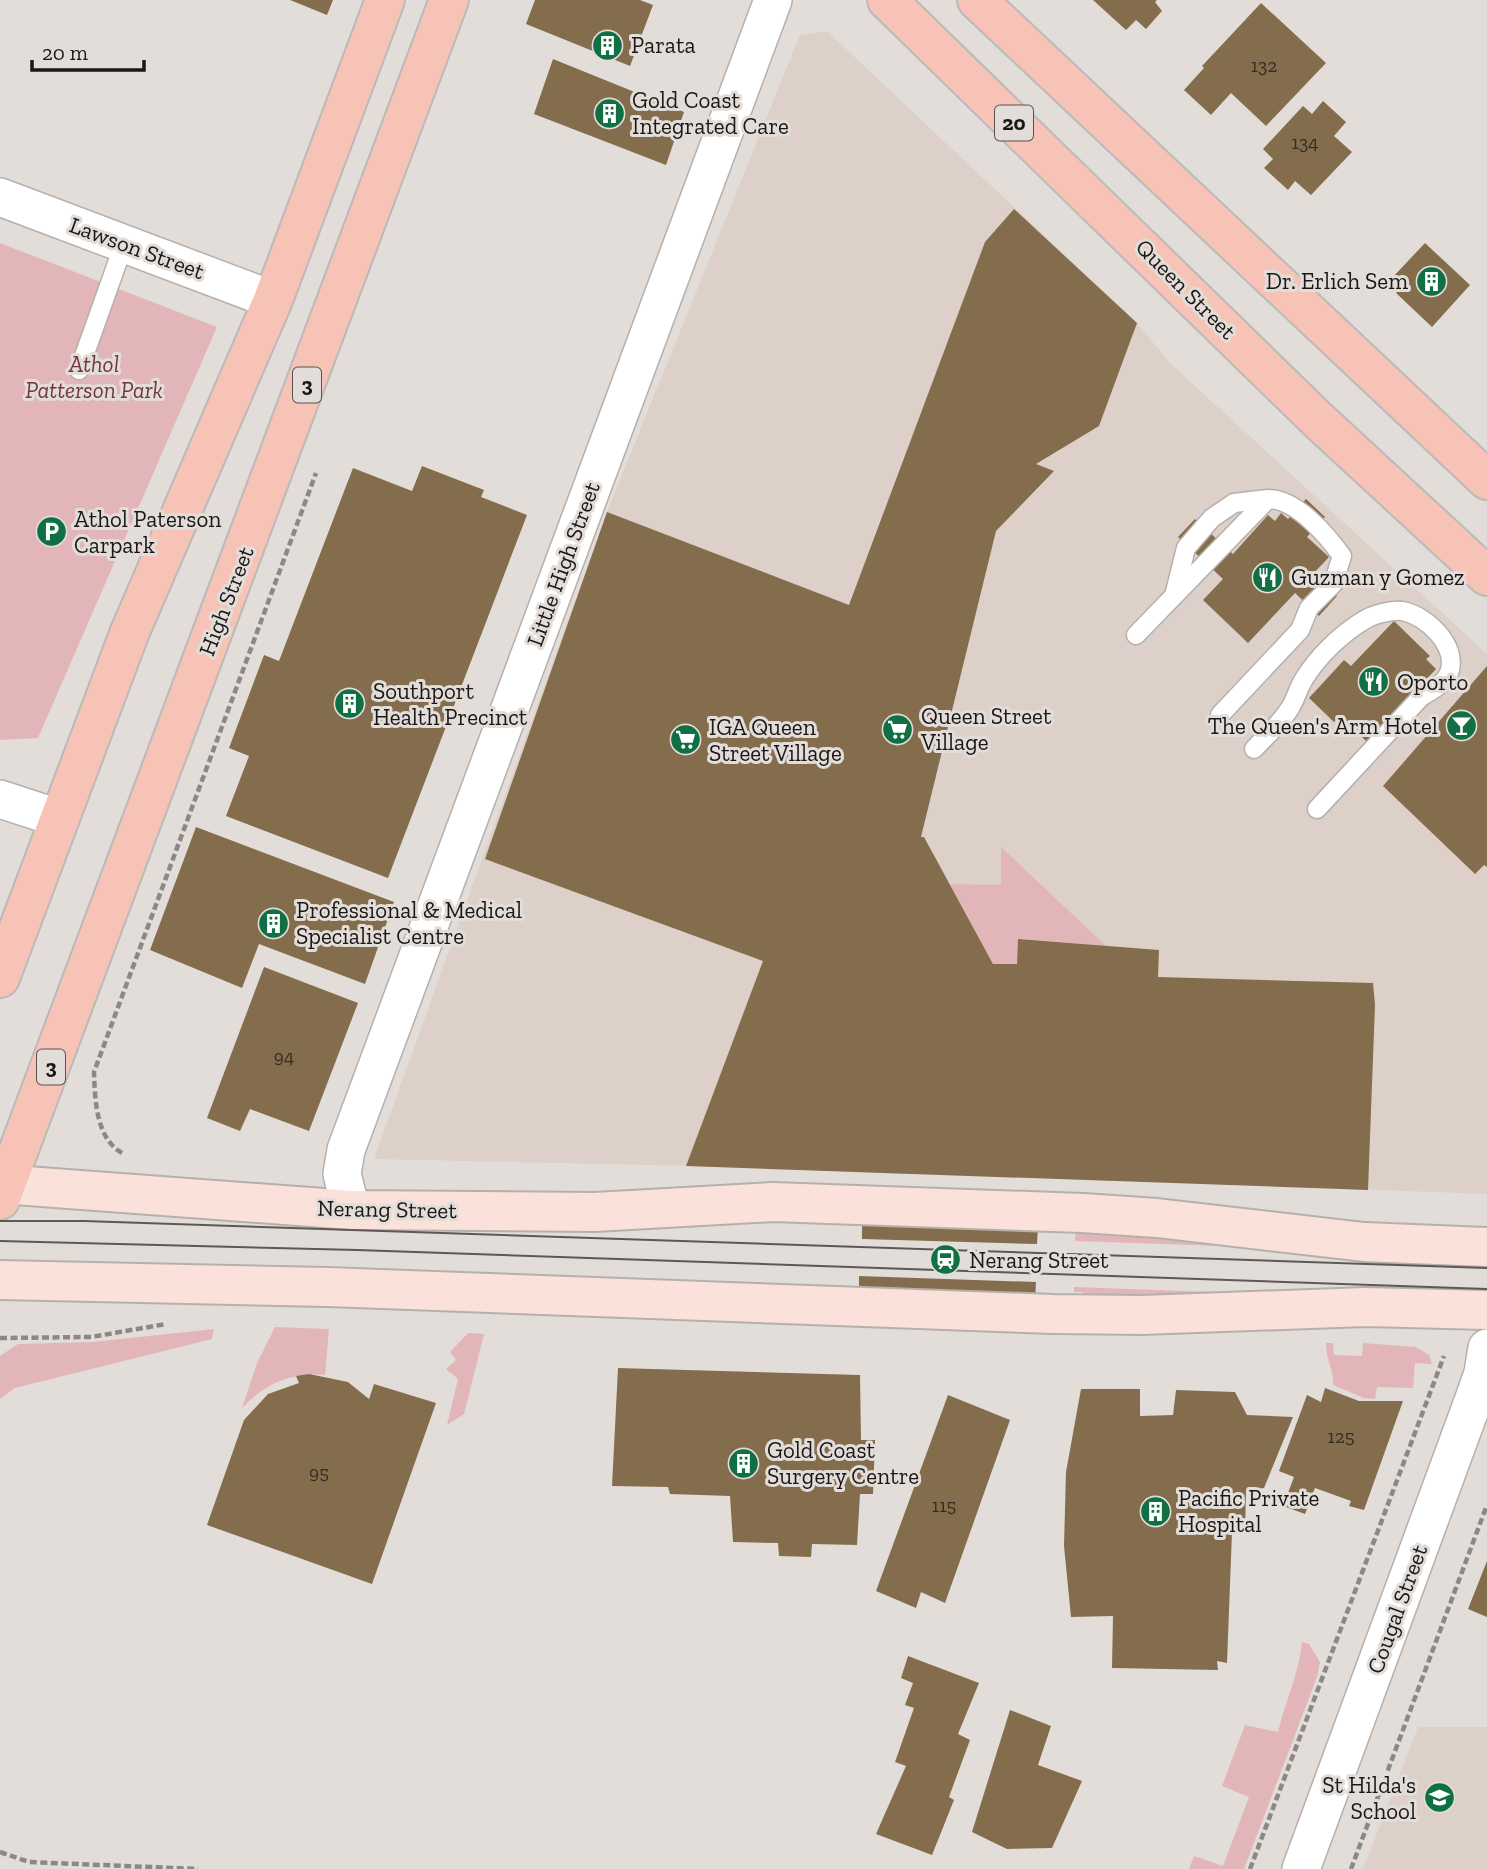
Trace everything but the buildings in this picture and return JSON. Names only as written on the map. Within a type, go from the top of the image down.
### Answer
[{"type":"main road","points":[[0,978],[129,634],[273,300],[386,0]]},
{"type":"main road","name":"High Street","points":[[2,1190],[449,0]]},
{"type":"main road","name":"Queen Street","points":[[887,0],[1318,420],[1487,576]]},
{"type":"main road","points":[[977,0],[1487,480]]},
{"type":"main road","name":"Nerang Street","points":[[2,1190],[351,1210],[595,1212],[740,1203],[800,1203],[1145,1217],[1364,1242],[1487,1247]]},
{"type":"main road","points":[[0,1280],[328,1287],[1053,1314],[1142,1315],[1365,1307],[1486,1316]]},
{"type":"street","name":"Little High Street","points":[[351,1210],[342,1174],[346,1150],[773,0]]},
{"type":"street","name":"Lawson Street","points":[[0,197],[273,300]]},
{"type":"street","points":[[0,799],[58,818]]},
{"type":"street","name":"Cougal Street","points":[[1301,1869],[1479,1384],[1487,1348]]},
{"type":"lane","points":[[79,370],[124,244]]},
{"type":"lane","points":[[1136,635],[1268,499]]},
{"type":"lane","points":[[1174,596],[1186,548],[1212,518],[1234,503],[1279,499],[1291,505],[1332,543],[1342,556],[1333,584],[1309,608],[1300,630],[1220,715]]},
{"type":"lane","points":[[1255,748],[1290,708],[1303,679],[1318,660],[1338,640],[1367,619],[1401,611],[1419,616],[1436,630],[1450,656],[1449,673],[1441,684],[1421,697],[1317,809]]},
{"type":"path","points":[[102,1128],[94,1100],[94,1072],[318,469]]},
{"type":"path","points":[[1251,1869],[1444,1356]]},
{"type":"path","points":[[1351,1869],[1487,1505]]},
{"type":"path","points":[[0,1852],[29,1862],[198,1869]]},
{"type":"shaded area","points":[[827,31],[1137,323],[1170,363],[1487,654],[1487,1194],[786,1168],[374,1159],[607,512],[800,35]]},
{"type":"shaded area","name":"St Hilda's School","points":[[1418,1727],[1487,1727],[1487,1869],[1363,1869]]},
{"type":"green space","name":"Athol Patterson Park","points":[[0,243],[217,327],[38,738],[0,740]]},
{"type":"green space","points":[[1001,847],[1106,946],[1018,939],[1017,964],[993,964],[950,884],[1001,885]]},
{"type":"green space","points":[[1076,1226],[1250,1247],[1075,1241]]},
{"type":"green space","points":[[1074,1287],[1270,1294],[1083,1305],[1083,1292],[1074,1292]]},
{"type":"green space","points":[[275,1327],[329,1329],[325,1375],[300,1376],[279,1381],[260,1392],[242,1408],[257,1363]]},
{"type":"green space","points":[[214,1329],[212,1339],[15,1388],[0,1399],[0,1356],[18,1344],[93,1342]]},
{"type":"green space","points":[[468,1333],[484,1334],[464,1414],[447,1425],[458,1379],[446,1369],[456,1360],[450,1352]]},
{"type":"green space","points":[[1326,1343],[1333,1343],[1334,1355],[1362,1356],[1363,1343],[1416,1347],[1429,1355],[1432,1364],[1415,1363],[1413,1388],[1377,1387],[1375,1399],[1364,1398],[1333,1385]]},
{"type":"green space","points":[[1302,1642],[1309,1644],[1320,1662],[1317,1677],[1244,1869],[1189,1869],[1194,1856],[1223,1866],[1249,1797],[1222,1786],[1245,1725],[1278,1732]]},
{"type":"tram line","points":[[0,1221],[84,1221],[1487,1268]]},
{"type":"tram line","points":[[0,1241],[357,1250],[1487,1289]]},
{"type":"place","name":"Parata","points":[[608,45]]},
{"type":"place","name":"Gold Coast Integrated Care","points":[[609,113]]},
{"type":"place","name":"Dr. Erlich Sem","points":[[1431,281]]},
{"type":"place","name":"Athol Paterson Carpark","points":[[51,532]]},
{"type":"place","name":"Guzman y Gomez","points":[[1268,577]]},
{"type":"place","name":"Oporto","points":[[1374,682]]},
{"type":"place","name":"Southport Health Precinct","points":[[350,704]]},
{"type":"place","name":"The Queen's Arm Hotel","points":[[1461,726]]},
{"type":"place","name":"Queen Street Village","points":[[898,729]]},
{"type":"place","name":"IGA Queen Street Village","points":[[686,740]]},
{"type":"place","name":"Professional & Medical Specialist Centre","points":[[273,923]]},
{"type":"place","name":"Nerang Street","points":[[946,1260]]},
{"type":"place","name":"Gold Coast Surgery Centre","points":[[744,1463]]},
{"type":"place","name":"Pacific Private Hospital","points":[[1155,1511]]},
{"type":"place","name":"St Hilda's School","points":[[1439,1798]]}]
